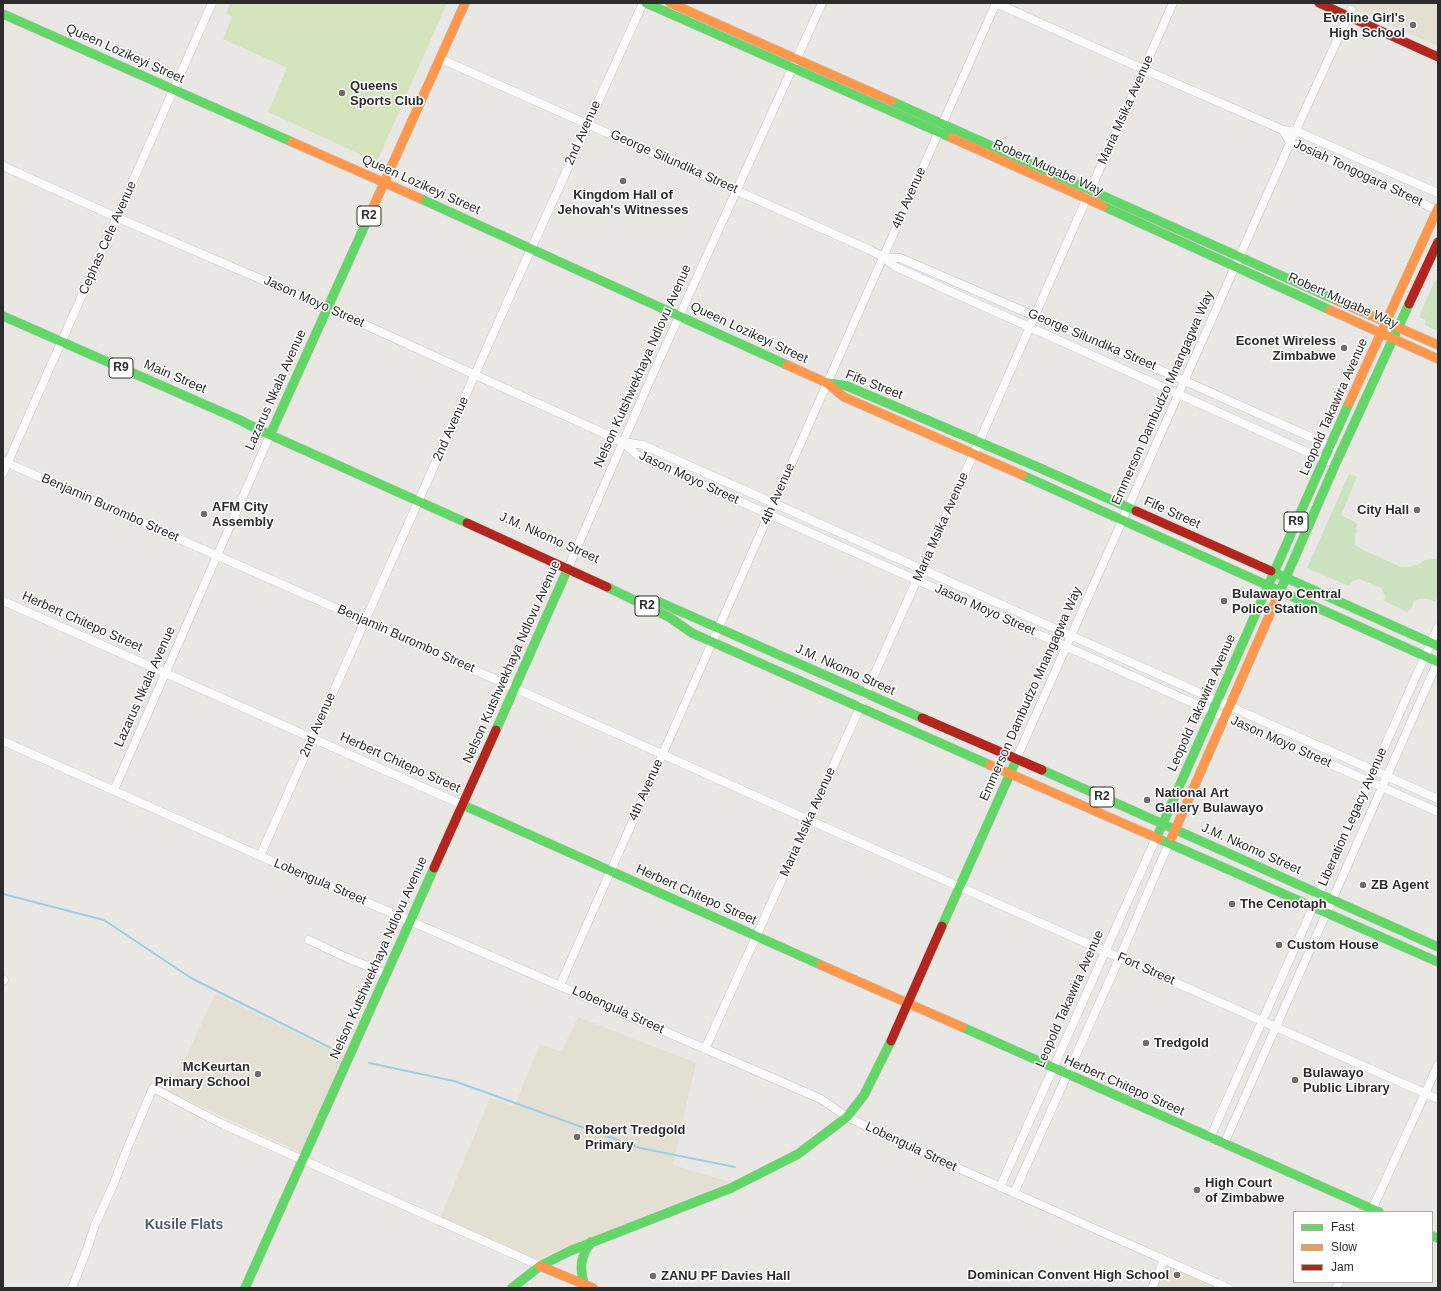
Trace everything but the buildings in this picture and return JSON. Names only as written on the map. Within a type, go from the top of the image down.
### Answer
[{"type":"main road","name":"Lazarus Nkala Avenue","points":[[272,432],[384,182],[442,58],[465,3]]},
{"type":"main road","name":"Robert Mugabe Way","points":[[646,3],[795,63]]},
{"type":"main road","name":"Robert Mugabe Way","points":[[670,3],[795,63],[941,128],[1090,190],[1438,345]]},
{"type":"main road","points":[[1319,3],[1350,13],[1438,50]]},
{"type":"main road","points":[[1335,3],[1350,13],[1438,57]]},
{"type":"main road","name":"Queen Lozikeyi Street","points":[[3,14],[384,182],[827,383]]},
{"type":"main road","name":"Robert Mugabe Way","points":[[941,128],[1086,199],[1438,359]]},
{"type":"main road","name":"Leopold Takawira Avenue","points":[[1156,838],[1324,459],[1438,210]]},
{"type":"main road","name":"Leopold Takawira Avenue","points":[[1169,843],[1335,464],[1438,242]]},
{"type":"main road","name":"Main Street","points":[[3,316],[240,420],[272,432]]},
{"type":"main road","name":"Fife Street","points":[[827,383],[847,386],[979,442],[1434,644]]},
{"type":"main road","name":"Fife Street","points":[[827,383],[844,397],[1123,520],[1438,662]]},
{"type":"main road","name":"J.M. Nkomo Street","points":[[272,432],[569,565],[1017,757],[1438,947]]},
{"type":"main road","name":"J.M. Nkomo Street","points":[[569,565],[661,613],[692,633],[1438,962]]},
{"type":"main road","name":"Nelson Kutshwekhaya Ndlovu Avenue","points":[[245,1288],[463,805],[569,565]]},
{"type":"main road","name":"Emmerson Dambudzo Mnangagwa Way","points":[[540,1266],[591,1242],[738,1185],[798,1154],[847,1117],[864,1095],[882,1061],[1017,757]]},
{"type":"main road","name":"Herbert Chitepo Street","points":[[463,805],[1374,1211]]},
{"type":"main road","points":[[584,1284],[581,1276],[580,1262],[584,1252],[591,1242]]},
{"type":"main road","points":[[512,1288],[540,1266],[593,1288]]},
{"type":"street","name":"Cephas Cele Avenue","points":[[3,473],[5,462],[118,218],[212,3]]},
{"type":"street","name":"2nd Avenue","points":[[260,856],[531,248],[643,3]]},
{"type":"street","name":"Nelson Kutshwekhaya Ndlovu Avenue","points":[[569,565],[679,315],[822,3]]},
{"type":"street","name":"Josiah Tongogara Street","points":[[996,3],[1283,130],[1296,131],[1438,193]]},
{"type":"street","name":"4th Avenue","points":[[560,985],[996,3]]},
{"type":"street","name":"Maria Msika Avenue","points":[[705,1049],[974,454],[1090,190],[1145,70],[1173,3]]},
{"type":"street","name":"Emmerson Dambudzo Mnangagwa Way","points":[[1017,757],[1290,143],[1350,13]]},
{"type":"street","name":"George Silundika Street","points":[[442,58],[883,256],[896,267],[1030,328],[1335,464]]},
{"type":"street","name":"Josiah Tongogara Street","points":[[1283,130],[1290,143],[1438,210]]},
{"type":"street","name":"Jason Moyo Street","points":[[3,166],[118,218],[328,308],[623,442],[643,445],[1438,799]]},
{"type":"street","name":"George Silundika Street","points":[[883,256],[898,257],[1185,381],[1341,451]]},
{"type":"street","name":"Lazarus Nkala Avenue","points":[[114,790],[272,432]]},
{"type":"street","name":"Jason Moyo Street","points":[[623,442],[638,456],[1438,812]]},
{"type":"street","name":"Benjamin Burombo Street","points":[[5,462],[809,820]]},
{"type":"street","name":"Herbert Chitepo Street","points":[[3,601],[463,805]]},
{"type":"street","name":"Liberation Legacy Avenue","points":[[1210,1138],[1425,656],[1434,644],[1438,627]]},
{"type":"street","name":"Liberation Legacy Avenue","points":[[1224,1144],[1438,662]]},
{"type":"street","name":"Lobengula Street","points":[[3,741],[260,856],[821,1099],[847,1117],[1000,1187],[1228,1288]]},
{"type":"street","name":"Fort Street","points":[[809,820],[1438,1099]]},
{"type":"street","name":"Leopold Takawira Avenue","points":[[1000,1187],[1156,838]]},
{"type":"street","name":"Leopold Takawira Avenue","points":[[1014,1193],[1120,957],[1169,843]]},
{"type":"street","points":[[309,940],[386,974]]},
{"type":"street","points":[[1374,1211],[1438,1064]]},
{"type":"street","points":[[72,1288],[95,1225],[153,1088],[220,1123],[302,1161],[540,1266]]},
{"type":"street","points":[[1152,1288],[1164,1260]]},
{"type":"shaded area","name":"Eveline Girl's High School","points":[[1339,3],[1438,3],[1438,46]]},
{"type":"shaded area","name":"McKeurtan Primary School","points":[[215,994],[345,1057],[302,1153],[170,1092]]},
{"type":"shaded area","name":"Robert Tredgold Primary","points":[[578,1017],[696,1063],[673,1165],[729,1182],[535,1260],[440,1218],[490,1098],[514,1107],[540,1044],[561,1052]]},
{"type":"shaded area","name":"Dominican Convent High School","points":[[1166,1262],[1223,1288],[1154,1288]]},
{"type":"green space","name":"Queens Sports Club","points":[[230,3],[447,3],[377,162],[268,112],[287,68],[223,39],[232,17],[226,13]]},
{"type":"green space","points":[[1435,280],[1438,282],[1438,331],[1425,325],[1426,320],[1419,317]]},
{"type":"green space","points":[[1349,474],[1357,477],[1341,515],[1358,524],[1355,529],[1357,530],[1355,545],[1401,567],[1418,565],[1425,560],[1438,559],[1438,595],[1435,602],[1425,598],[1414,601],[1412,608],[1407,612],[1384,601],[1385,596],[1381,588],[1359,579],[1352,582],[1349,586],[1307,568]]},
{"type":"waterway","points":[[3,894],[104,920],[191,978],[339,1052]]},
{"type":"waterway","points":[[369,1063],[454,1081],[640,1148],[735,1167]]},
{"type":"traffic: fast","points":[[646,3],[952,138]]},
{"type":"traffic: fast","points":[[3,14],[292,142]]},
{"type":"traffic: fast","points":[[891,101],[1338,301]]},
{"type":"traffic: fast","points":[[419,198],[787,365]]},
{"type":"traffic: fast","points":[[1103,206],[1330,310]]},
{"type":"traffic: fast","points":[[270,435],[370,214]]},
{"type":"traffic: fast","points":[[1277,598],[1335,465],[1409,304]]},
{"type":"traffic: fast","points":[[3,316],[240,420],[467,523]]},
{"type":"traffic: fast","points":[[828,383],[847,386],[1040,468],[1136,511]]},
{"type":"traffic: fast","points":[[1159,832],[1349,403]]},
{"type":"traffic: fast","points":[[1022,475],[1438,662]]},
{"type":"traffic: fast","points":[[496,730],[568,568]]},
{"type":"traffic: fast","points":[[1271,571],[1438,646]]},
{"type":"traffic: fast","points":[[607,587],[669,617],[692,633],[990,765]]},
{"type":"traffic: fast","points":[[657,601],[922,718]]},
{"type":"traffic: fast","points":[[942,926],[1014,765]]},
{"type":"traffic: fast","points":[[1042,770],[1438,947]]},
{"type":"traffic: fast","points":[[463,805],[821,965]]},
{"type":"traffic: fast","points":[[1159,839],[1438,962]]},
{"type":"traffic: fast","points":[[245,1288],[434,868]]},
{"type":"traffic: fast","points":[[962,1027],[1377,1211]]},
{"type":"traffic: fast","points":[[512,1288],[540,1266],[570,1251],[731,1188],[798,1154],[847,1117],[864,1095],[891,1041]]},
{"type":"traffic: fast","points":[[1433,1236],[1438,1238]]},
{"type":"traffic: fast","points":[[584,1284],[581,1267],[583,1257],[591,1242]]},
{"type":"traffic: slow","points":[[370,214],[465,3]]},
{"type":"traffic: slow","points":[[670,3],[891,101]]},
{"type":"traffic: slow","points":[[952,138],[1103,206]]},
{"type":"traffic: slow","points":[[292,142],[419,198]]},
{"type":"traffic: slow","points":[[1349,403],[1438,208]]},
{"type":"traffic: slow","points":[[1338,301],[1438,345]]},
{"type":"traffic: slow","points":[[1330,310],[1438,359]]},
{"type":"traffic: slow","points":[[787,365],[827,383],[844,397],[1022,475]]},
{"type":"traffic: slow","points":[[1172,837],[1277,598]]},
{"type":"traffic: slow","points":[[990,765],[1159,839]]},
{"type":"traffic: slow","points":[[821,965],[962,1027]]},
{"type":"traffic: slow","points":[[540,1266],[593,1288]]},
{"type":"traffic: jam","points":[[1319,3],[1438,57]]},
{"type":"traffic: jam","points":[[1409,304],[1438,242]]},
{"type":"traffic: jam","points":[[1136,511],[1271,571]]},
{"type":"traffic: jam","points":[[467,523],[607,587]]},
{"type":"traffic: jam","points":[[922,718],[1042,770]]},
{"type":"traffic: jam","points":[[434,868],[496,730]]},
{"type":"traffic: jam","points":[[891,1041],[942,926]]},
{"type":"place","name":"Eveline Girl's High School","points":[[1413,25]]},
{"type":"place","name":"Queens Sports Club","points":[[342,93]]},
{"type":"place","name":"Kingdom Hall of Jehovah's Witnesses","points":[[623,181]]},
{"type":"place","name":"Econet Wireless Zimbabwe","points":[[1344,348]]},
{"type":"place","name":"City Hall","points":[[1417,510]]},
{"type":"place","name":"AFM City Assembly","points":[[204,514]]},
{"type":"place","name":"Bulawayo Central Police Station","points":[[1224,601]]},
{"type":"place","name":"National Art Gallery Bulawayo","points":[[1147,800]]},
{"type":"place","name":"ZB Agent","points":[[1363,885]]},
{"type":"place","name":"The Cenotaph","points":[[1232,904]]},
{"type":"place","name":"Custom House","points":[[1279,945]]},
{"type":"place","name":"Tredgold","points":[[1146,1043]]},
{"type":"place","name":"McKeurtan Primary School","points":[[258,1074]]},
{"type":"place","name":"Bulawayo Public Library","points":[[1295,1080]]},
{"type":"place","name":"Robert Tredgold Primary","points":[[577,1137]]},
{"type":"place","name":"High Court of Zimbabwe","points":[[1197,1190]]},
{"type":"place","name":"Dominican Convent High School","points":[[1177,1275]]},
{"type":"place","name":"ZANU PF Davies Hall","points":[[653,1276]]},
{"type":"district","name":"Kusile Flats","points":[[184,1225]]}]
